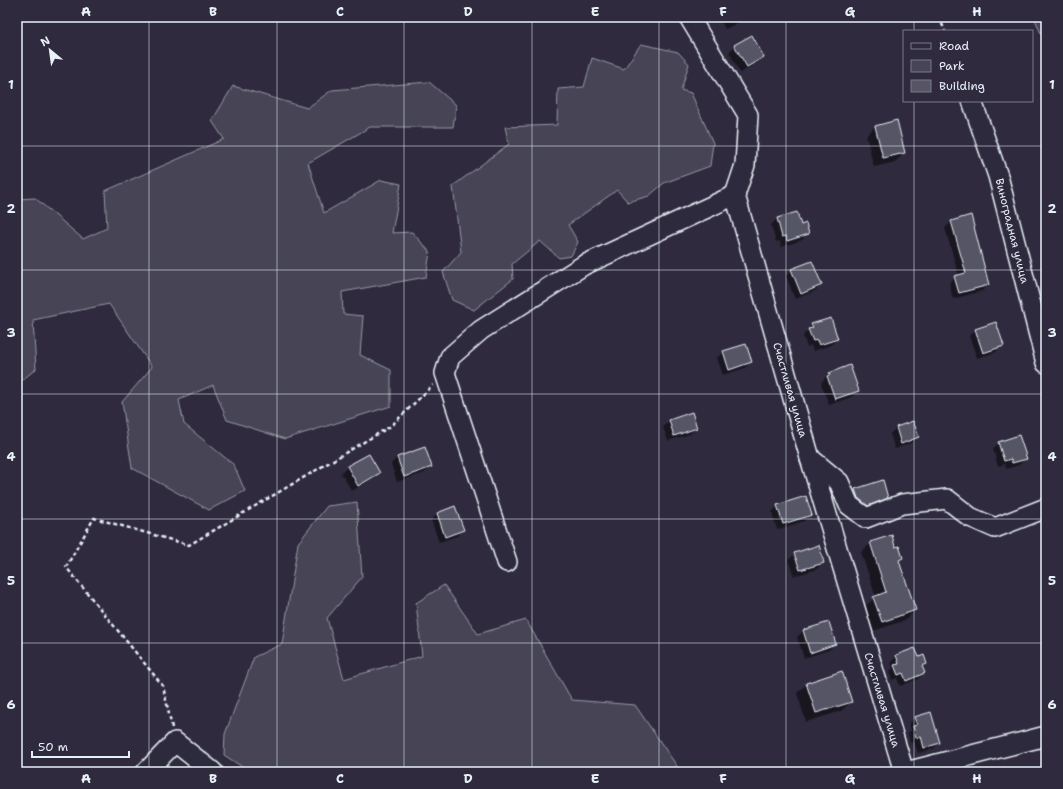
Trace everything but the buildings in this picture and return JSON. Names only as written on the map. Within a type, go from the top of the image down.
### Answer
[{"type":"street","points":[[507,562],[445,373],[450,357],[481,330],[584,265],[735,195],[745,165],[748,115],[689,17]]},
{"type":"street","name":"Виноградная улица","points":[[972,102],[998,176],[1046,363]]},
{"type":"street","name":"Счастливая улица","points":[[735,195],[810,458],[905,772]]},
{"type":"street","points":[[810,458],[838,482],[849,505],[866,518],[902,504],[947,499],[970,517],[995,528],[1046,508]]},
{"type":"street","points":[[905,772],[1046,736]]},
{"type":"street","points":[[146,772],[175,742],[213,772]]},
{"type":"path","points":[[939,17],[945,30]]},
{"type":"path","points":[[175,742],[163,686],[66,567],[94,518],[189,545],[391,426],[445,373]]},
{"type":"green space","points":[[1034,17],[1046,17],[1046,45]]},
{"type":"green space","points":[[641,44],[678,52],[689,64],[681,90],[691,93],[713,143],[710,166],[664,183],[649,196],[628,202],[617,190],[568,225],[578,242],[571,256],[559,258],[540,241],[512,264],[513,279],[474,310],[452,300],[443,272],[461,252],[453,186],[509,144],[505,127],[557,125],[558,89],[584,87],[592,58],[624,69]]},
{"type":"green space","points":[[429,82],[456,105],[453,127],[370,127],[308,163],[324,213],[381,180],[401,184],[392,233],[412,232],[430,252],[426,277],[342,292],[343,314],[363,316],[360,355],[391,370],[391,406],[285,439],[227,420],[213,385],[179,400],[184,424],[234,465],[245,491],[209,510],[132,468],[122,402],[152,367],[109,304],[33,320],[36,369],[17,384],[17,199],[35,198],[83,239],[107,228],[105,191],[224,139],[212,121],[233,86],[307,108],[332,90]]},
{"type":"green space","points":[[357,502],[362,577],[327,618],[344,679],[422,656],[416,603],[444,585],[478,634],[526,620],[572,700],[635,705],[681,772],[250,772],[224,755],[225,734],[254,657],[282,644],[298,543],[327,506]]}]
